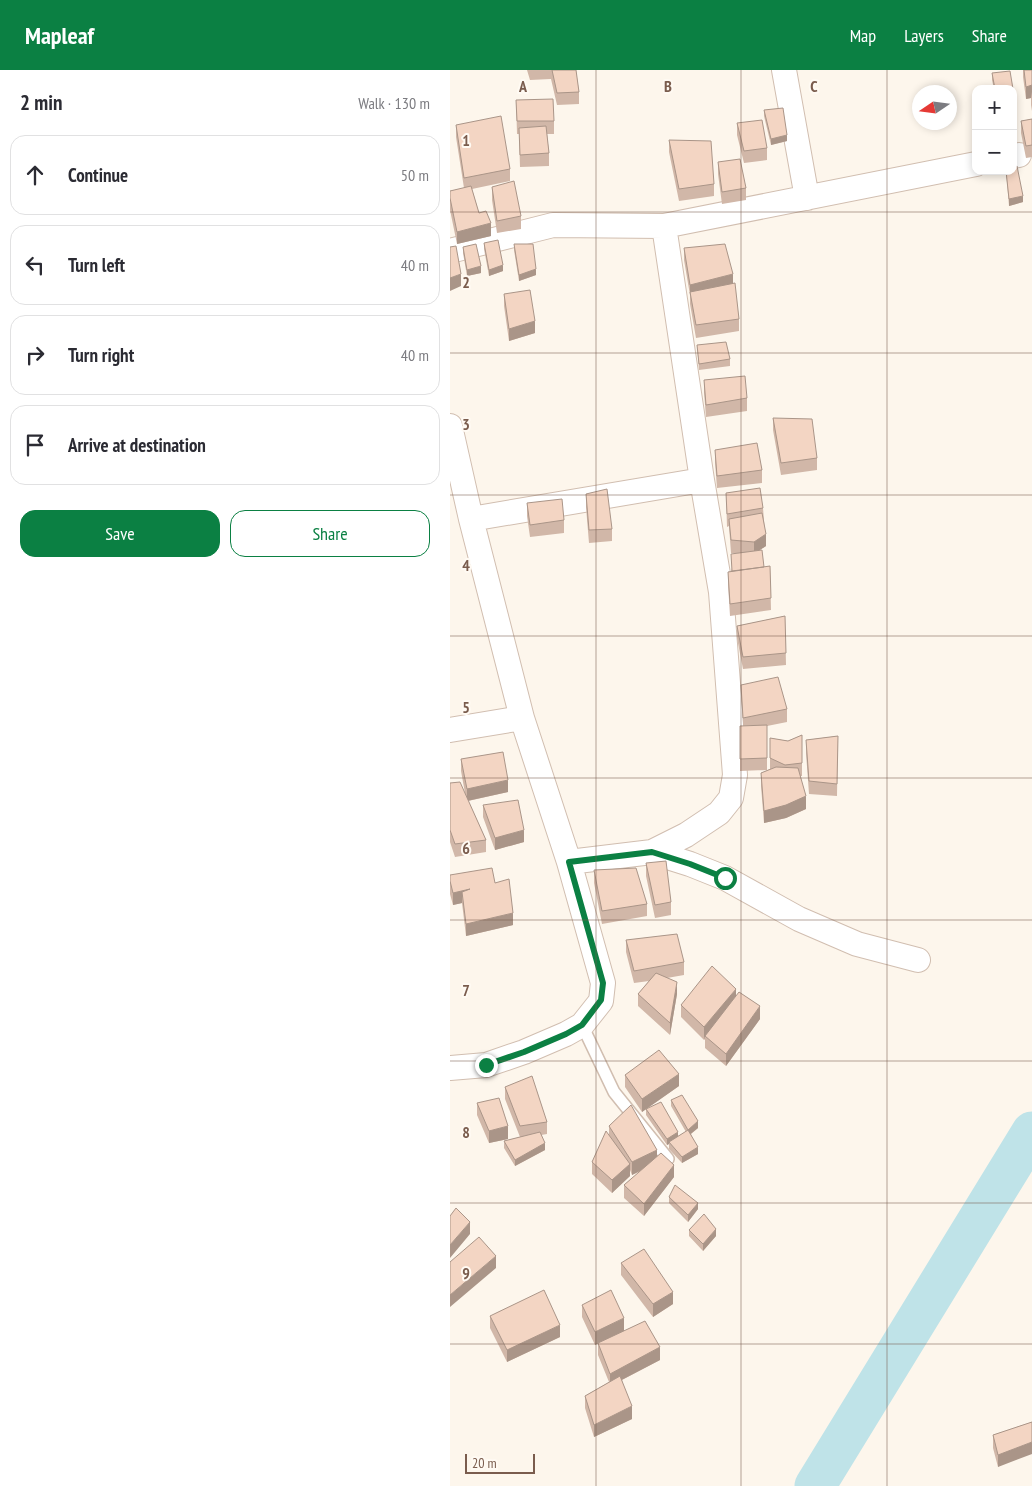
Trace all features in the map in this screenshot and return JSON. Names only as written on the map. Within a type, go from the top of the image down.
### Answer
[{"type":"street","points":[[784,70],[807,198]]},
{"type":"street","points":[[450,251],[552,225],[664,226],[972,165]]},
{"type":"street","points":[[569,862],[652,852],[686,835],[719,813],[731,798],[735,775],[721,592],[702,480],[664,226]]},
{"type":"street","points":[[450,426],[471,519],[522,718],[569,862],[603,983],[601,1000],[582,1025],[566,1034],[524,1052],[486,1065],[450,1068]]},
{"type":"street","points":[[471,519],[702,480]]},
{"type":"street","points":[[450,730],[522,718]]},
{"type":"street","points":[[652,852],[725,878],[799,919],[857,944],[918,960]]},
{"type":"lane","points":[[582,1025],[614,1092],[668,1159]]},
{"type":"building","points":[[552,70],[576,70],[579,92],[557,93]]},
{"type":"building","points":[[1024,70],[1032,70],[1032,85],[1026,87]]},
{"type":"building","points":[[1010,71],[1012,85],[994,85],[992,73]]},
{"type":"building","points":[[553,99],[554,121],[517,121],[516,100]]},
{"type":"building","points":[[783,108],[787,135],[771,139],[764,110]]},
{"type":"building","points":[[501,116],[510,169],[464,178],[456,125]]},
{"type":"building","points":[[1032,119],[1032,145],[1026,146],[1021,121]]},
{"type":"building","points":[[762,120],[767,148],[744,151],[737,123]]},
{"type":"building","points":[[546,126],[549,153],[520,155],[519,128]]},
{"type":"building","points":[[669,140],[711,141],[714,184],[679,189]]},
{"type":"building","points":[[740,159],[746,188],[722,192],[718,162]]},
{"type":"building","points":[[1017,166],[1023,196],[1009,199],[1006,175],[1017,175]]},
{"type":"building","points":[[514,181],[521,216],[497,221],[492,187]]},
{"type":"building","points":[[471,186],[479,213],[486,211],[491,223],[457,232],[450,191]]},
{"type":"building","points":[[498,240],[503,265],[489,270],[484,243]]},
{"type":"building","points":[[476,244],[481,266],[467,270],[463,247]]},
{"type":"building","points":[[514,244],[533,244],[536,269],[519,275]]},
{"type":"building","points":[[725,244],[733,274],[690,285],[684,248]]},
{"type":"building","points":[[456,246],[461,274],[450,278],[450,247]]},
{"type":"building","points":[[735,283],[739,319],[696,325],[690,292]]},
{"type":"building","points":[[530,290],[535,321],[509,329],[504,294]]},
{"type":"building","points":[[726,342],[730,359],[699,364],[697,345]]},
{"type":"building","points":[[745,376],[747,398],[706,405],[704,380]]},
{"type":"building","points":[[773,418],[812,419],[817,458],[781,463]]},
{"type":"building","points":[[757,443],[762,470],[717,476],[715,450]]},
{"type":"building","points":[[760,488],[763,508],[727,514],[726,493]]},
{"type":"building","points":[[607,489],[612,529],[589,530],[586,494]]},
{"type":"building","points":[[562,499],[564,520],[530,525],[527,503]]},
{"type":"building","points":[[762,513],[766,534],[754,542],[731,540],[729,519]]},
{"type":"building","points":[[762,550],[764,567],[732,571],[731,554]]},
{"type":"building","points":[[770,566],[771,598],[730,604],[728,572]]},
{"type":"building","points":[[785,616],[786,653],[743,657],[737,626]]},
{"type":"building","points":[[778,677],[787,709],[743,718],[741,685]]},
{"type":"building","points":[[767,725],[767,758],[740,759],[740,726]]},
{"type":"building","points":[[802,735],[802,763],[785,765],[770,758],[770,738],[788,741]]},
{"type":"building","points":[[838,736],[837,784],[809,781],[806,740]]},
{"type":"building","points":[[503,752],[508,780],[467,789],[461,759]]},
{"type":"building","points":[[776,767],[798,768],[806,796],[786,805],[764,811],[761,773]]},
{"type":"building","points":[[460,782],[486,840],[455,844],[450,830],[450,783]]},
{"type":"building","points":[[518,800],[524,830],[495,838],[483,805]]},
{"type":"building","points":[[666,861],[671,902],[655,905],[646,863]]},
{"type":"building","points":[[492,868],[495,883],[509,879],[513,913],[466,924],[462,892],[470,889],[453,893],[450,875]]},
{"type":"building","points":[[636,868],[647,904],[602,911],[594,870]]},
{"type":"building","points":[[677,934],[684,962],[634,971],[626,940]]},
{"type":"building","points":[[712,966],[736,989],[704,1027],[681,1005]]},
{"type":"building","points":[[656,973],[677,982],[670,1023],[638,994]]},
{"type":"building","points":[[739,992],[760,1006],[726,1054],[705,1036]]},
{"type":"building","points":[[659,1050],[679,1074],[642,1099],[625,1075]]},
{"type":"building","points":[[532,1076],[547,1122],[520,1126],[505,1087]]},
{"type":"building","points":[[682,1095],[698,1121],[688,1130],[671,1100]]},
{"type":"building","points":[[499,1098],[508,1126],[489,1131],[477,1103]]},
{"type":"building","points":[[661,1102],[678,1132],[667,1139],[646,1109]]},
{"type":"building","points":[[631,1105],[657,1150],[632,1162],[609,1126]]},
{"type":"building","points":[[688,1130],[698,1147],[682,1157],[669,1142]]},
{"type":"building","points":[[606,1131],[630,1164],[612,1180],[592,1162]]},
{"type":"building","points":[[540,1132],[545,1143],[515,1160],[504,1141]]},
{"type":"building","points":[[661,1153],[674,1165],[644,1204],[624,1185]]},
{"type":"building","points":[[675,1185],[698,1203],[688,1215],[669,1197]]},
{"type":"building","points":[[456,1208],[470,1222],[450,1245],[450,1216]]},
{"type":"building","points":[[704,1214],[716,1229],[703,1244],[689,1230]]},
{"type":"building","points":[[479,1237],[496,1256],[450,1295],[450,1262]]},
{"type":"building","points":[[644,1249],[673,1292],[653,1304],[621,1263]]},
{"type":"building","points":[[544,1290],[560,1325],[507,1350],[490,1316]]},
{"type":"building","points":[[611,1290],[624,1318],[595,1332],[582,1305]]},
{"type":"building","points":[[645,1321],[660,1347],[610,1374],[598,1343]]},
{"type":"building","points":[[620,1376],[632,1406],[594,1425],[585,1396]]},
{"type":"building","points":[[1032,1422],[1032,1442],[998,1455],[993,1435]]},
{"type":"waterway","points":[[815,1486],[1032,1132]]},
{"type":"route","points":[[486,1065],[524,1052],[582,1025],[601,1000],[603,983],[569,862],[652,852],[725,878]]}]
